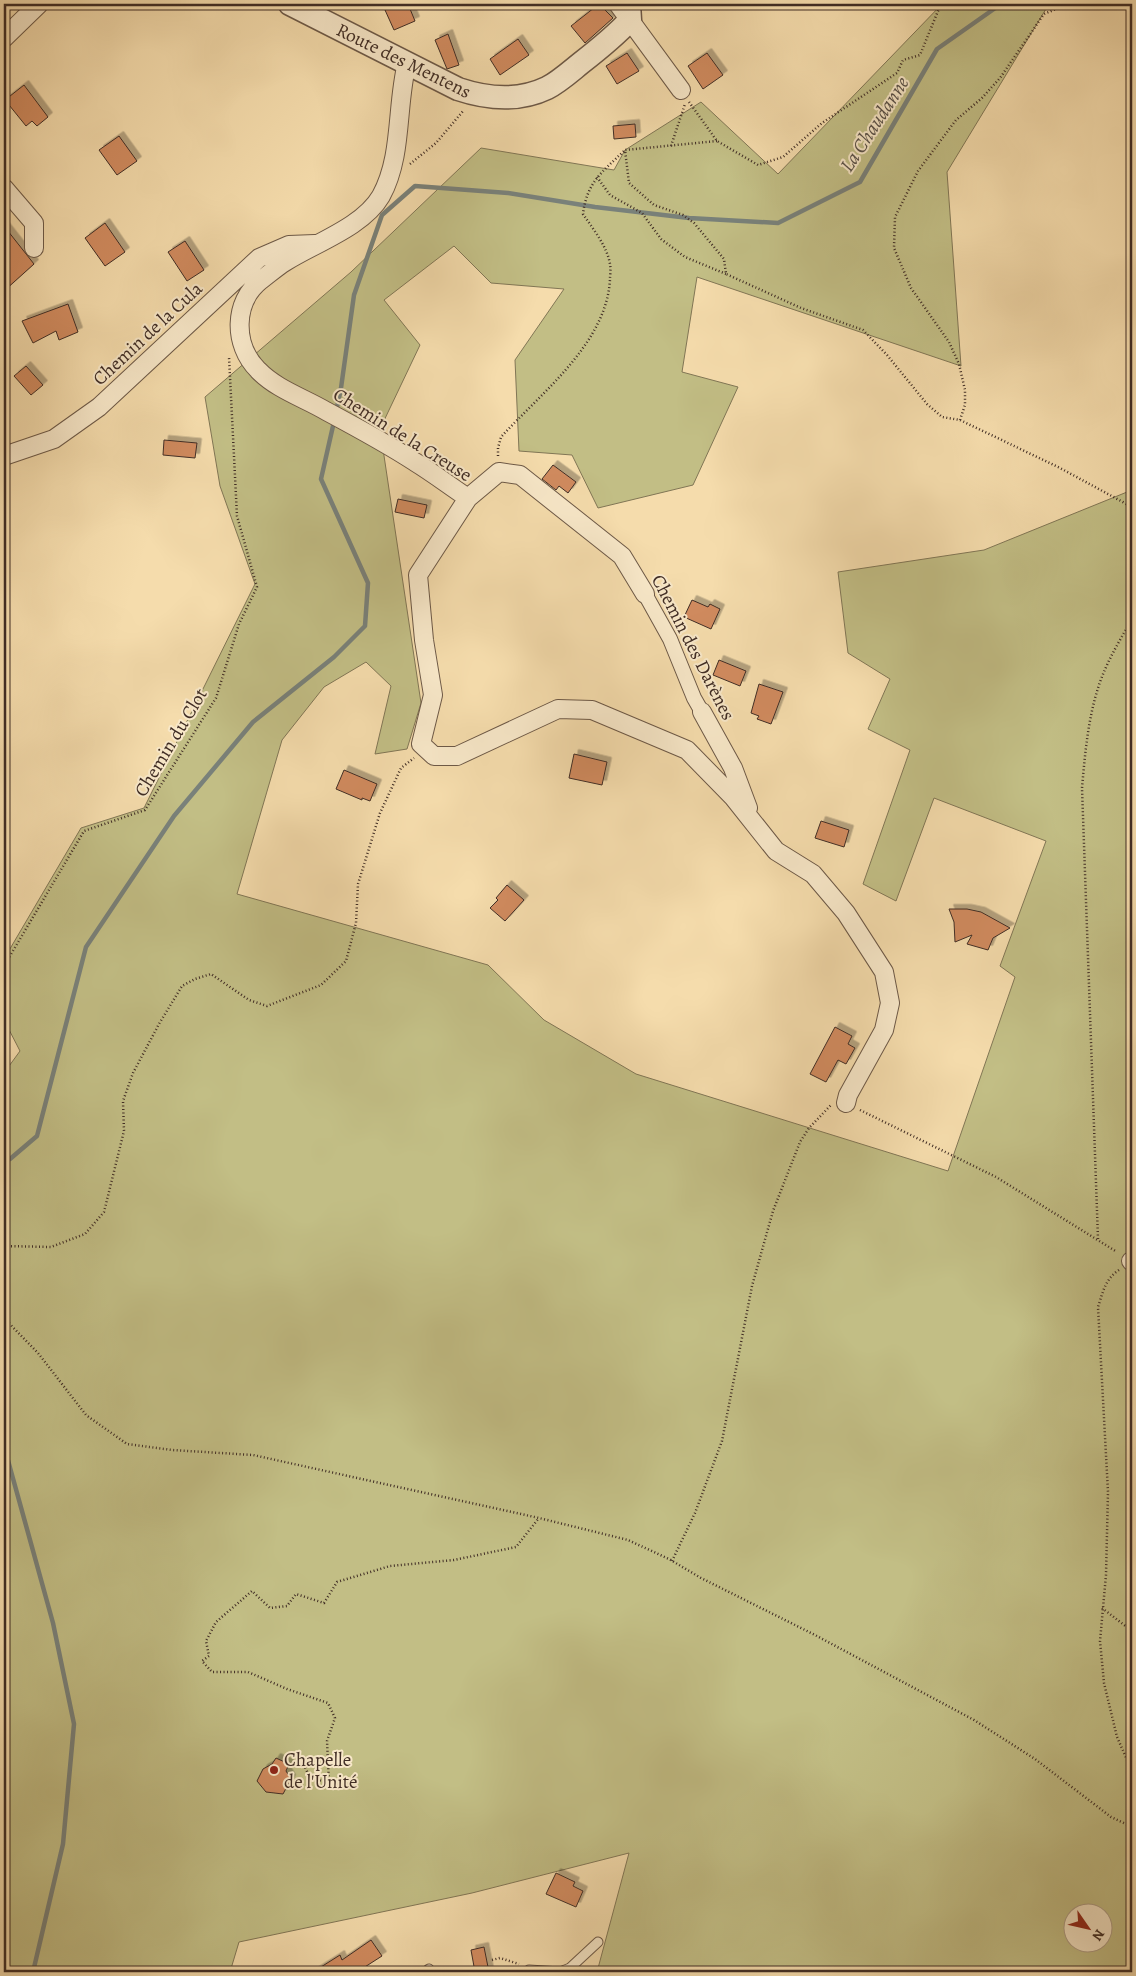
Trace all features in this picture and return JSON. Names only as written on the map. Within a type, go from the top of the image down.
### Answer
[{"type":"street","points":[[4,38],[39,4]]},
{"type":"street","name":"Route des Mentens","points":[[290,4],[458,89],[479,96],[503,98],[519,97],[549,87],[615,36],[625,9]]},
{"type":"street","points":[[625,9],[684,94]]},
{"type":"street","name":"Chemin de la Creuse","points":[[407,63],[400,97],[396,148],[387,182],[372,208],[361,218],[285,262],[252,288],[245,299],[239,326],[246,354],[259,371],[275,384],[308,400],[414,461],[468,498],[418,575],[424,640],[433,695],[421,744],[426,749]]},
{"type":"street","points":[[4,188],[34,223],[34,248]]},
{"type":"street","name":"Chemin de la Cula","points":[[4,456],[54,439],[99,407],[259,258],[289,244],[316,244]]},
{"type":"street","points":[[468,498],[499,472]]},
{"type":"street","name":"Chemin des Darènes","points":[[499,472],[520,475],[622,556],[670,639],[694,698],[733,768],[754,824]]},
{"type":"street","points":[[426,749],[434,756],[456,756],[558,709],[592,710],[687,750],[733,797],[776,851],[813,874],[846,913],[884,972],[890,1004],[884,1030],[848,1095],[846,1103]]},
{"type":"lane","points":[[529,1970],[560,1972],[570,1968],[598,1942]]},
{"type":"path","points":[[684,94],[717,141],[758,165],[783,157],[822,123],[897,73],[903,60],[920,55],[938,11],[945,4]]},
{"type":"path","points":[[960,420],[965,405],[965,390],[959,364],[949,342],[911,288],[894,248],[895,217],[918,171],[956,120],[982,98],[1000,78],[1044,14],[1068,4]]},
{"type":"path","points":[[671,146],[684,94]]},
{"type":"path","points":[[387,182],[436,143],[479,96]]},
{"type":"path","points":[[499,472],[498,448],[501,437],[567,370],[597,325],[609,295],[610,264],[598,236],[583,214],[585,196],[597,177],[625,150],[717,141]]},
{"type":"path","points":[[625,150],[630,183],[654,205],[683,215],[694,223],[724,259],[726,274]]},
{"type":"path","points":[[597,177],[610,194],[642,213],[661,239],[685,257],[801,308],[863,330],[887,355],[927,404],[942,417],[960,420],[1060,468],[1132,507]]},
{"type":"path","name":"Chemin du Clot","points":[[4,966],[84,831],[145,810],[216,698],[239,624],[258,587],[237,516],[231,370],[228,352]]},
{"type":"path","points":[[1098,1238],[1082,788],[1085,750],[1099,685],[1114,650],[1132,619]]},
{"type":"path","points":[[4,1246],[51,1247],[85,1234],[104,1212],[124,1131],[123,1101],[137,1065],[182,986],[211,974],[250,1000],[266,1006],[321,985],[346,960],[356,923],[358,884],[380,814],[401,768],[426,749]]},
{"type":"path","points":[[672,1561],[694,1513],[722,1440],[752,1286],[773,1211],[800,1142],[829,1106],[836,1103],[846,1103],[996,1176],[1098,1238],[1132,1262],[1112,1275],[1104,1286],[1098,1308],[1108,1492],[1106,1575],[1100,1641],[1104,1682],[1117,1737],[1132,1771]]},
{"type":"path","points":[[4,1318],[38,1353],[86,1414],[127,1444],[172,1450],[254,1455],[539,1518],[628,1540],[669,1559],[701,1578],[974,1720],[1035,1759],[1111,1816],[1132,1827]]},
{"type":"path","points":[[301,1758],[309,1776],[329,1784],[327,1741],[335,1718],[328,1703],[287,1690],[248,1672],[212,1672],[202,1661],[209,1656],[206,1641],[216,1622],[252,1591],[270,1608],[287,1606],[296,1594],[324,1603],[338,1582],[390,1566],[454,1560],[516,1547],[539,1518]]},
{"type":"path","points":[[1102,1608],[1132,1631]]},
{"type":"path","points":[[492,1960],[500,1958],[520,1964],[529,1970]]},
{"type":"shaded area","points":[[942,4],[1049,4],[947,172],[961,366],[697,277],[682,372],[738,387],[693,485],[598,508],[572,455],[519,451],[515,360],[564,289],[491,283],[454,246],[384,300],[420,345],[380,429],[421,703],[407,749],[375,754],[391,686],[366,662],[324,687],[282,740],[237,894],[488,965],[544,1020],[636,1074],[948,1171],[1015,977],[1000,966],[1046,841],[934,798],[896,901],[863,884],[910,750],[868,729],[890,679],[848,653],[838,572],[984,550],[1132,490],[1132,1972],[597,1972],[629,1853],[472,1893],[239,1942],[230,1972],[4,1972],[4,1073],[20,1051],[4,1020],[4,959],[81,828],[144,808],[255,584],[220,486],[205,397],[351,272],[481,148],[614,170],[625,150],[701,102],[778,174]]},
{"type":"building","points":[[397,4],[408,4],[415,21],[394,30],[385,10]]},
{"type":"building","points":[[599,4],[613,18],[585,43],[571,26]]},
{"type":"building","points":[[448,34],[459,65],[447,69],[435,40]]},
{"type":"building","points":[[518,39],[529,55],[500,75],[490,59]]},
{"type":"building","points":[[627,53],[639,71],[617,84],[606,66]]},
{"type":"building","points":[[707,53],[723,75],[703,89],[688,66]]},
{"type":"building","points":[[24,85],[48,117],[37,126],[32,121],[26,126],[5,100]]},
{"type":"building","points":[[635,124],[636,137],[614,139],[613,126]]},
{"type":"building","points":[[119,136],[137,161],[117,175],[99,150]]},
{"type":"building","points":[[105,223],[125,252],[105,266],[85,238]]},
{"type":"building","points":[[4,226],[34,264],[4,291]]},
{"type":"building","points":[[185,241],[204,270],[187,281],[168,252]]},
{"type":"building","points":[[68,304],[78,332],[59,340],[56,331],[33,343],[22,321]]},
{"type":"building","points":[[26,366],[43,385],[31,395],[14,376]]},
{"type":"building","points":[[164,440],[197,443],[195,458],[163,455]]},
{"type":"building","points":[[553,465],[576,482],[568,493],[559,486],[556,490],[542,479]]},
{"type":"building","points":[[398,499],[427,505],[424,518],[395,512]]},
{"type":"building","points":[[692,600],[708,607],[710,604],[720,609],[711,629],[684,617]]},
{"type":"building","points":[[719,660],[746,671],[740,686],[713,675]]},
{"type":"building","points":[[759,684],[783,692],[771,724],[757,719],[759,716],[751,713]]},
{"type":"building","points":[[574,754],[607,762],[602,785],[569,778]]},
{"type":"building","points":[[344,770],[377,784],[370,801],[362,798],[362,800],[336,789]]},
{"type":"building","points":[[821,821],[849,830],[844,847],[815,838]]},
{"type":"building","points":[[507,885],[524,900],[505,921],[490,908],[498,900],[496,898]]},
{"type":"building","points":[[949,909],[967,909],[981,912],[1010,928],[993,938],[988,950],[967,944],[972,935],[955,942],[954,922]]},
{"type":"building","points":[[835,1027],[852,1036],[848,1044],[855,1048],[846,1064],[838,1060],[826,1082],[810,1074]]},
{"type":"building","name":"Chapelle de l'Unité","points":[[276,1758],[289,1764],[286,1771],[291,1779],[283,1794],[266,1792],[257,1781],[263,1769],[272,1764]]},
{"type":"building","points":[[556,1873],[575,1882],[573,1886],[583,1891],[576,1907],[546,1894]]},
{"type":"building","points":[[371,1940],[382,1956],[357,1972],[313,1972],[340,1955],[342,1960]]},
{"type":"building","points":[[484,1947],[489,1972],[475,1972],[471,1950]]},
{"type":"waterway","name":"La Chaudanne","points":[[337,407],[354,295],[382,215],[415,186],[508,193],[595,207],[689,218],[778,223],[860,182],[937,49],[1001,4]]},
{"type":"waterway","points":[[4,1159],[10,1159],[37,1136],[86,947],[174,816],[253,722],[334,657],[365,626],[368,583],[321,479],[333,426]]},
{"type":"waterway","points":[[4,1446],[53,1623],[74,1724],[63,1844],[33,1972]]},
{"type":"place","name":"Chapelle de l'Unité","points":[[274,1770]]}]
